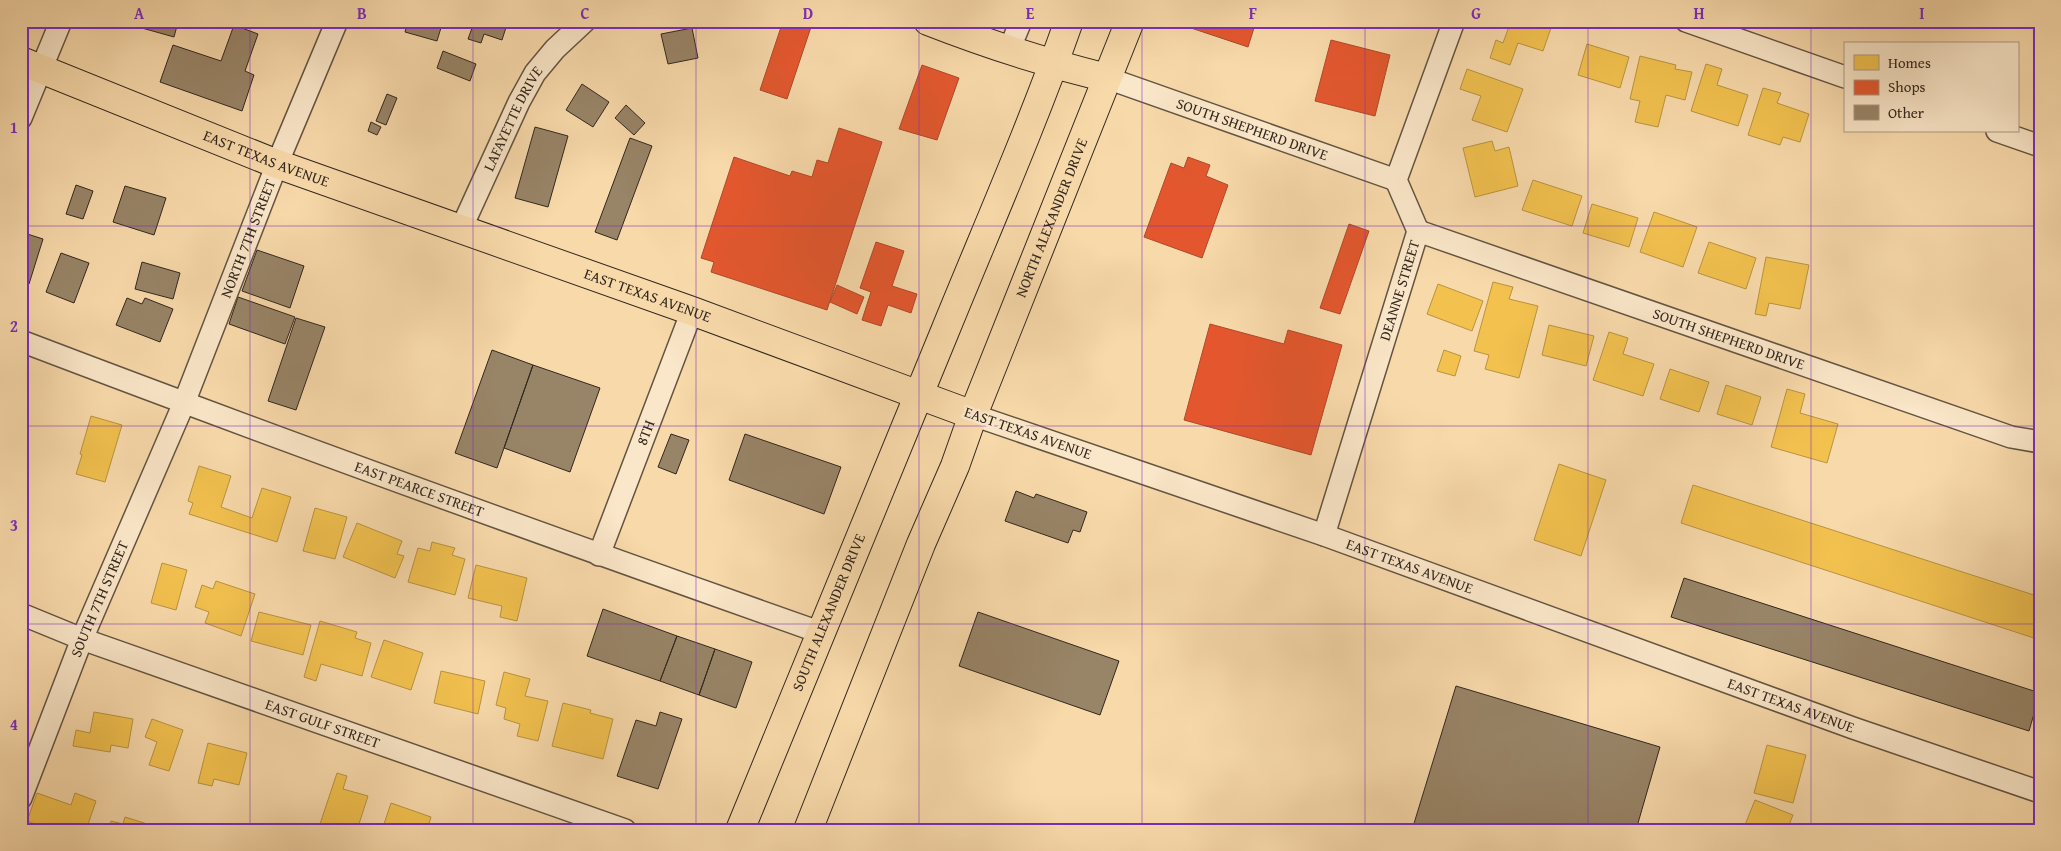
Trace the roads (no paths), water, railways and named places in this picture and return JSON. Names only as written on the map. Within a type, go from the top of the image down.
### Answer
[{"type":"main road","points":[[928,21],[1009,50],[1107,78]]},
{"type":"main road","points":[[919,394],[1054,64],[1068,21]]},
{"type":"main road","name":"NORTH ALEXANDER DRIVE","points":[[973,414],[1130,21]]},
{"type":"main road","name":"EAST TEXAS AVENUE","points":[[32,65],[277,164],[692,311],[973,414]]},
{"type":"main road","name":"SOUTH ALEXANDER DRIVE","points":[[740,830],[819,632],[919,394]]},
{"type":"main road","points":[[808,830],[914,562],[955,466],[973,414]]},
{"type":"street","points":[[21,118],[32,65],[62,21]]},
{"type":"street","name":"NORTH 7TH STREET","points":[[184,403],[277,164],[337,21]]},
{"type":"street","name":"LAFAYETTE DRIVE","points":[[461,229],[519,102],[536,73],[555,50],[585,21]]},
{"type":"street","points":[[1009,50],[1021,21]]},
{"type":"street","points":[[1396,180],[1454,21]]},
{"type":"street","points":[[1686,21],[1844,78]]},
{"type":"street","name":"SOUTH SHEPHERD DRIVE","points":[[1107,78],[1396,180]]},
{"type":"street","points":[[2000,132],[2040,146]]},
{"type":"street","name":"DEANNE STREET","points":[[1324,535],[1418,231],[1396,180]]},
{"type":"street","name":"SOUTH SHEPHERD DRIVE","points":[[1418,231],[2011,437],[2040,442]]},
{"type":"street","name":"8TH","points":[[599,555],[692,311]]},
{"type":"street","name":"EAST PEARCE STREET","points":[[21,341],[184,403],[599,555],[819,632]]},
{"type":"street","name":"SOUTH 7TH STREET","points":[[21,798],[82,639],[184,403]]},
{"type":"street","name":"EAST TEXAS AVENUE","points":[[973,414],[1324,535],[1853,728],[2040,792]]},
{"type":"street","name":"EAST GULF STREET","points":[[21,614],[82,639],[625,830]]}]
